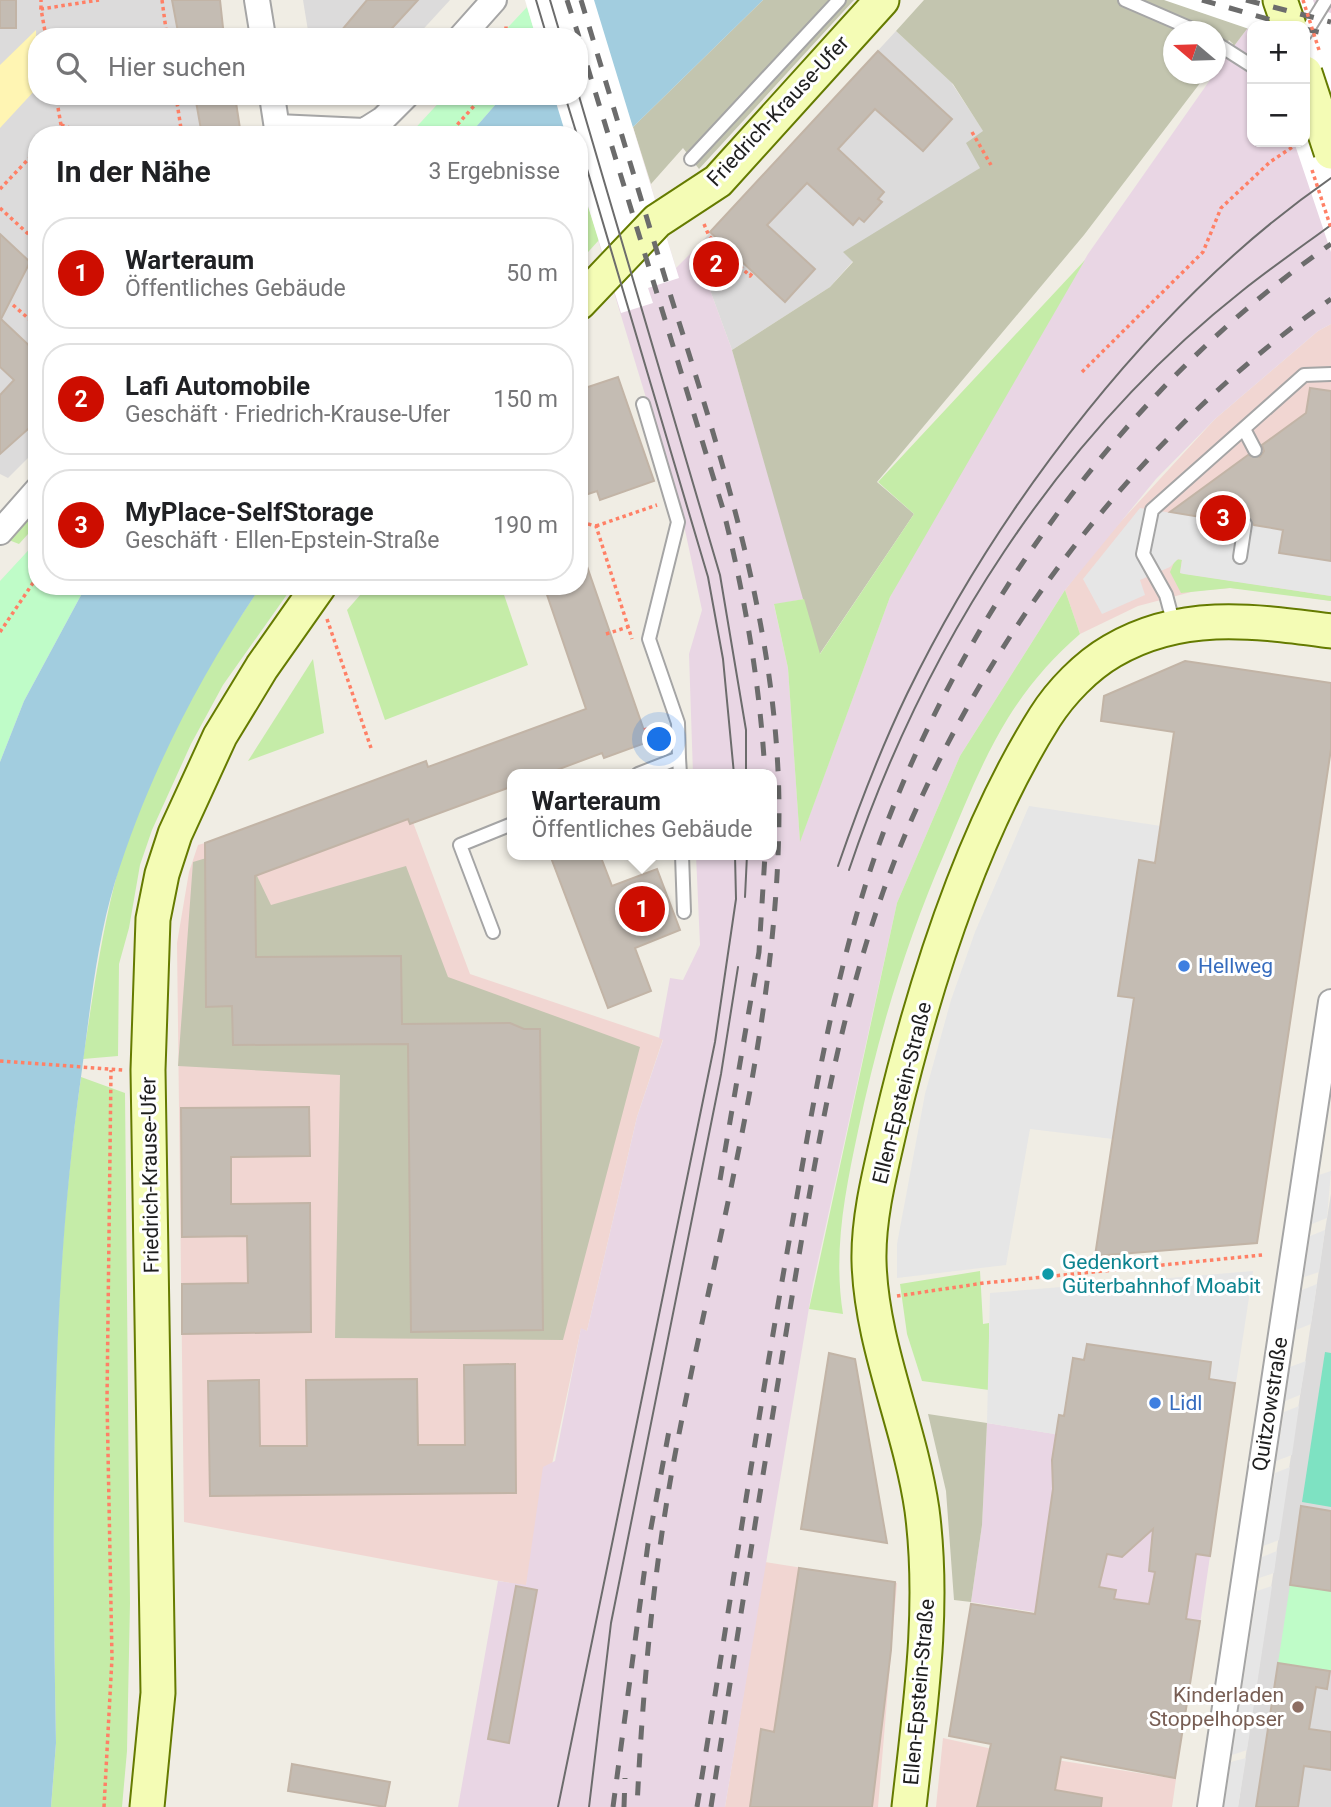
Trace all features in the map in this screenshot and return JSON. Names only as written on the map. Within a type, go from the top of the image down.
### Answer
[{"type":"street","points":[[257,0],[262,28]]},
{"type":"street","points":[[469,28],[494,0]]},
{"type":"street","points":[[1280,0],[1287,21]]},
{"type":"street","name":"Friedrich-Krause-Ufer","points":[[588,293],[657,220],[718,181],[862,6]]},
{"type":"street","points":[[1314,67],[1321,159]]},
{"type":"street","points":[[273,105],[276,126]]},
{"type":"street","points":[[372,126],[396,105]]},
{"type":"street","points":[[4,521],[28,498]]},
{"type":"street","name":"Friedrich-Krause-Ufer","points":[[147,1807],[158,1693],[148,1070],[153,919],[162,874],[175,834],[220,736],[262,667],[322,600]]},
{"type":"street","name":"Ellen-Epstein-Straße","points":[[909,1807],[926,1640],[926,1557],[910,1446],[873,1298],[869,1259],[883,1158],[904,1069],[931,978],[968,877],[1020,762],[1045,716],[1085,671],[1111,652],[1174,626],[1211,620],[1248,620],[1331,631]]},
{"type":"street","name":"Quitzowstraße","points":[[1210,1807],[1331,1002]]},
{"type":"lane","points":[[1125,0],[1174,21]]},
{"type":"lane","points":[[1310,26],[1326,0]]},
{"type":"lane","points":[[691,159],[862,6]]},
{"type":"lane","points":[[1226,49],[1247,63]]},
{"type":"lane","points":[[1174,626],[1166,595],[1143,554],[1152,510],[1304,375],[1331,374]]},
{"type":"lane","points":[[643,404],[678,522],[649,639],[678,723],[680,769]]},
{"type":"lane","points":[[1244,429],[1255,450]]},
{"type":"lane","points":[[1240,557],[1245,524]]},
{"type":"lane","points":[[651,769],[679,758]]},
{"type":"lane","points":[[493,932],[460,845],[507,826]]},
{"type":"lane","points":[[682,860],[684,912]]},
{"type":"path","points":[[41,0],[44,28]]},
{"type":"path","points":[[41,9],[99,0]]},
{"type":"path","points":[[162,0],[166,28]]},
{"type":"path","points":[[1303,0],[1314,67]]},
{"type":"path","points":[[58,105],[61,125],[64,126]]},
{"type":"path","points":[[178,105],[181,126]]},
{"type":"path","points":[[456,126],[474,105]]},
{"type":"path","points":[[972,132],[992,165]]},
{"type":"path","points":[[1082,372],[1203,252],[1221,208],[1270,162],[1292,147]]},
{"type":"path","points":[[0,189],[28,159]]},
{"type":"path","points":[[1321,159],[1331,228]]},
{"type":"path","points":[[0,208],[28,234]]},
{"type":"path","points":[[702,220],[709,236],[750,276],[753,272]]},
{"type":"path","points":[[13,305],[28,318]]},
{"type":"path","points":[[588,522],[596,526],[672,499]]},
{"type":"path","points":[[596,526],[636,651]]},
{"type":"path","points":[[0,632],[28,590]]},
{"type":"path","points":[[322,600],[371,748]]},
{"type":"path","points":[[606,634],[628,627]]},
{"type":"path","points":[[659,711],[679,758]]},
{"type":"path","points":[[644,730],[663,723]]},
{"type":"path","points":[[0,1061],[125,1070]]},
{"type":"path","points":[[104,1807],[112,1658],[107,1400],[111,1070]]},
{"type":"path","points":[[895,1296],[984,1283],[1262,1255]]},
{"type":"shaded area","points":[[0,0],[220,0],[223,28],[28,28],[28,105],[237,105],[240,126],[28,126],[28,458],[8,478],[0,474]]},
{"type":"shaded area","points":[[303,0],[450,0],[424,28],[308,28]]},
{"type":"shaded area","points":[[763,0],[854,0],[699,169],[683,148],[651,184],[633,127]]},
{"type":"shaded area","points":[[924,0],[1250,0],[1256,17],[1253,21],[1247,21],[1247,29],[1231,50],[1233,44],[1229,40],[1226,45],[1226,21],[1163,21],[1163,84],[1199,84],[1084,235],[877,482],[914,514],[819,655],[732,350],[830,287],[853,262],[843,252],[980,168],[966,143],[983,131],[953,84],[896,31]]},
{"type":"shaded area","points":[[1274,0],[1331,0],[1331,324],[1318,331],[1215,419],[1156,479],[1065,590],[960,756],[897,903],[813,1284],[725,1807],[458,1807],[498,1581],[526,1585],[543,1467],[555,1461],[581,1328],[587,1331],[637,1117],[663,1040],[659,1038],[670,978],[683,980],[700,945],[696,860],[777,860],[777,769],[693,769],[689,654],[702,610],[682,516],[588,207],[588,176],[633,127],[676,268],[695,249],[732,350],[804,599],[774,605],[788,668],[800,841],[890,597],[907,565],[1088,254],[1207,84],[1226,84],[1226,57],[1247,29],[1247,147],[1310,147],[1310,21],[1253,21]]},
{"type":"shaded area","points":[[896,31],[951,82],[984,132],[980,168],[853,261],[830,287],[732,350],[695,249]]},
{"type":"shaded area","points":[[1331,324],[1331,601],[1230,588],[1195,591],[1138,606],[1080,634],[1065,590],[1103,541],[1215,419],[1318,331]]},
{"type":"shaded area","points":[[1140,508],[1283,530],[1279,553],[1331,561],[1331,596],[1184,574],[1180,573],[1182,560],[1178,559],[1170,567],[1140,580],[1145,595],[1102,614],[1083,579]]},
{"type":"shaded area","points":[[1029,806],[1161,826],[1155,863],[1139,861],[1118,996],[1134,998],[1113,1139],[1030,1129],[1006,1265],[897,1278],[897,1244],[925,1094],[951,1000],[975,932]]},
{"type":"shaded area","points":[[411,817],[470,974],[663,1039],[637,1117],[587,1331],[581,1329],[526,1586],[184,1522],[177,943],[189,872],[198,845],[205,843]]},
{"type":"shaded area","points":[[243,847],[271,905],[406,866],[448,977],[640,1047],[563,1340],[335,1338],[340,1075],[178,1066],[193,862]]},
{"type":"shaded area","points":[[1331,1171],[1327,1218],[1312,1224],[1319,1175]]},
{"type":"shaded area","points":[[1331,1194],[1331,1807],[1238,1807],[1325,1230]]},
{"type":"shaded area","points":[[1325,1230],[1319,1272],[1304,1277],[1310,1236]]},
{"type":"shaded area","points":[[1253,1271],[1236,1383],[1209,1379],[1211,1362],[1087,1344],[1072,1437],[987,1423],[990,1293]]},
{"type":"shaded area","points":[[1317,1284],[1311,1324],[1296,1330],[1302,1290]]},
{"type":"shaded area","points":[[1306,1361],[1300,1395],[1285,1401],[1290,1367]]},
{"type":"shaded area","points":[[1299,1406],[1292,1455],[1276,1461],[1284,1412]]},
{"type":"shaded area","points":[[928,1414],[987,1423],[982,1525],[971,1602],[954,1600],[946,1491]]},
{"type":"shaded area","points":[[987,1423],[1224,1461],[1198,1638],[971,1602],[982,1525]]},
{"type":"shaded area","points":[[1290,1467],[1279,1540],[1263,1546],[1275,1473]]},
{"type":"shaded area","points":[[1277,1551],[1274,1573],[1259,1578],[1262,1557]]},
{"type":"shaded area","points":[[765,1562],[897,1583],[878,1807],[725,1807]]},
{"type":"shaded area","points":[[1272,1586],[1247,1750],[1232,1755],[1257,1591]]},
{"type":"shaded area","points":[[943,1738],[1006,1752],[1176,1779],[1172,1807],[936,1807]]},
{"type":"shaded area","points":[[1246,1758],[1238,1807],[1224,1807],[1231,1762]]},
{"type":"green space","points":[[527,7],[533,28],[507,28]]},
{"type":"green space","points":[[437,105],[495,105],[477,126],[417,126]]},
{"type":"green space","points":[[588,206],[599,240],[588,252]]},
{"type":"green space","points":[[1085,260],[890,597],[800,842],[788,668],[774,604],[804,599],[820,654],[914,514],[878,482]]},
{"type":"green space","points":[[28,509],[28,534],[19,544],[1,537]]},
{"type":"green space","points":[[28,551],[28,595],[81,595],[24,701],[0,762],[0,581]]},
{"type":"green space","points":[[1182,559],[1180,573],[1331,596],[1331,601],[1230,588],[1181,593],[1170,572],[1175,560]]},
{"type":"green space","points":[[1065,590],[1080,634],[1032,684],[990,750],[931,886],[894,989],[866,1095],[845,1199],[839,1268],[843,1314],[809,1309],[897,903],[960,756]]},
{"type":"green space","points":[[255,595],[287,595],[223,685],[191,744],[152,830],[140,865],[129,928],[119,964],[118,1056],[83,1059],[109,907],[125,847],[139,808],[174,730]]},
{"type":"green space","points":[[360,595],[504,595],[528,665],[385,720],[347,610]]},
{"type":"green space","points":[[313,659],[324,733],[248,761]]},
{"type":"green space","points":[[81,1077],[125,1093],[130,1603],[127,1751],[122,1807],[51,1807],[56,1743],[54,1493],[58,1326],[63,1243]]},
{"type":"green space","points":[[980,1271],[983,1324],[989,1323],[989,1390],[922,1381],[907,1334],[900,1284]]},
{"type":"green space","points":[[1325,1352],[1331,1353],[1331,1507],[1302,1502]]},
{"type":"green space","points":[[1290,1585],[1331,1591],[1331,1671],[1278,1663]]},
{"type":"sand","points":[[28,38],[28,98],[0,128],[0,65]]},
{"type":"water","points":[[592,0],[763,0],[633,127],[588,176],[588,126],[477,126],[495,105],[588,105],[588,28],[582,28]]},
{"type":"water","points":[[81,595],[255,595],[196,692],[159,766],[115,882],[98,954],[71,1160],[58,1326],[54,1493],[56,1743],[51,1807],[0,1807],[0,762],[24,701]]},
{"type":"pier","points":[[525,0],[594,0],[679,278],[648,288],[653,303],[621,313],[588,206],[588,126],[563,126],[557,105],[588,105],[588,28],[533,28]]},
{"type":"pier","points":[[1164,0],[1313,0],[1316,9],[1331,13],[1331,252],[1296,147],[1310,147],[1310,21],[1247,21],[1247,28]]},
{"type":"building","points":[[0,0],[16,0],[16,28],[0,28]]},
{"type":"building","points":[[172,0],[220,0],[223,28],[177,28]]},
{"type":"building","points":[[367,0],[418,0],[392,28],[344,28]]},
{"type":"building","points":[[878,51],[952,119],[923,151],[875,109],[838,149],[884,192],[878,199],[882,202],[864,222],[859,218],[853,225],[807,183],[767,225],[815,269],[785,302],[710,232]]},
{"type":"building","points":[[197,105],[236,105],[240,126],[200,126]]},
{"type":"building","points":[[0,234],[28,260],[28,266],[1,319],[28,344],[28,429],[0,454],[0,395],[14,380],[0,367]]},
{"type":"building","points":[[618,377],[654,481],[600,500],[597,491],[588,494],[588,387]]},
{"type":"building","points":[[1310,388],[1331,391],[1331,561],[1279,553],[1283,530],[1254,525],[1247,516],[1241,516],[1236,523],[1170,512],[1248,455],[1260,457],[1264,451],[1262,445],[1306,413]]},
{"type":"building","points":[[588,569],[648,742],[604,758],[602,753],[559,769],[507,769],[507,788],[410,824],[408,819],[255,876],[256,957],[401,956],[402,1024],[510,1023],[524,1029],[540,1029],[543,1330],[411,1332],[408,1044],[233,1045],[232,1006],[206,1007],[205,843],[426,761],[428,767],[586,709],[547,595],[588,595]]},
{"type":"building","points":[[1185,661],[1331,683],[1331,749],[1257,1243],[1095,1256],[1134,998],[1118,996],[1139,860],[1155,863],[1174,732],[1101,721],[1104,696]]},
{"type":"building","points":[[552,860],[602,860],[612,886],[657,869],[680,930],[635,948],[651,991],[608,1008]]},
{"type":"building","points":[[309,1107],[310,1156],[231,1157],[231,1204],[310,1203],[311,1332],[182,1334],[182,1284],[248,1283],[247,1236],[182,1237],[181,1108]]},
{"type":"building","points":[[1087,1344],[1211,1362],[1209,1379],[1235,1383],[1210,1556],[1196,1554],[1186,1619],[1200,1621],[1175,1778],[1061,1757],[1055,1790],[1102,1798],[1101,1807],[977,1807],[991,1744],[949,1736],[971,1604],[1035,1614],[1053,1489],[1052,1460],[1059,1415],[1064,1416],[1073,1358],[1084,1360]],"holes":[[[1153,1529],[1149,1571],[1155,1572],[1149,1604],[1114,1599],[1116,1590],[1099,1587],[1107,1554],[1122,1557]]]},
{"type":"building","points":[[829,1353],[855,1359],[887,1543],[801,1529]]},
{"type":"building","points":[[515,1364],[516,1493],[210,1496],[208,1381],[259,1380],[260,1446],[307,1446],[306,1380],[417,1379],[418,1445],[465,1445],[464,1365]]},
{"type":"building","points":[[1301,1506],[1331,1511],[1331,1591],[1290,1585]]},
{"type":"building","points":[[799,1568],[895,1582],[891,1650],[872,1807],[750,1807],[761,1729],[774,1732]]},
{"type":"building","points":[[516,1586],[537,1590],[509,1743],[488,1739]]},
{"type":"building","points":[[1278,1663],[1330,1671],[1327,1689],[1316,1687],[1309,1729],[1331,1732],[1331,1770],[1304,1766],[1298,1807],[1256,1807]]},
{"type":"building","points":[[292,1764],[390,1782],[385,1807],[288,1791]]},
{"type":"tram line","points":[[536,0],[544,28]]},
{"type":"tram line","points":[[550,0],[558,28]]},
{"type":"tram line","points":[[568,105],[574,126]]},
{"type":"tram line","points":[[582,105],[588,126]]},
{"type":"tram line","points":[[588,127],[720,575],[746,730],[746,769]]},
{"type":"tram line","points":[[588,172],[708,577],[723,659],[734,769]]},
{"type":"tram line","points":[[838,866],[870,779],[907,694],[945,622],[988,550],[1036,479],[1088,410],[1144,345],[1204,283],[1266,227],[1331,178]]},
{"type":"tram line","points":[[849,870],[880,787],[916,706],[957,628],[1004,552],[1056,480],[1113,412],[1175,349],[1242,291],[1331,225]]},
{"type":"tram line","points":[[558,1807],[715,1042],[736,899],[735,860]]},
{"type":"tram line","points":[[745,897],[747,860]]},
{"type":"tram line","points":[[589,1807],[611,1623],[721,1074],[738,967]]},
{"type":"railway","points":[[567,0],[576,28]]},
{"type":"railway","points":[[581,0],[707,413],[743,542],[769,674],[779,808],[776,888],[758,1046],[678,1439],[662,1531],[646,1668],[637,1807]]},
{"type":"railway","points":[[1202,0],[1275,21]]},
{"type":"railway","points":[[1246,0],[1331,22]]},
{"type":"railway","points":[[1310,30],[1331,35]]},
{"type":"railway","points":[[588,68],[723,509],[750,641],[765,769]]},
{"type":"railway","points":[[697,1807],[768,1366],[820,1070],[841,972],[868,876],[885,828],[920,744],[962,661],[1011,581],[1065,503],[1125,429],[1190,361],[1258,299],[1331,244]]},
{"type":"railway","points":[[711,1807],[792,1297],[829,1092],[867,941],[883,892],[918,806],[959,722],[1008,640],[1062,562],[1123,488],[1188,419],[1257,355],[1331,299]]},
{"type":"railway","points":[[720,1180],[759,952],[765,860]]},
{"type":"railway","points":[[613,1807],[648,1544],[671,1420]]},
{"type":"railway","points":[[624,1807],[625,1778]]},
{"type":"place","name":"Lafi Automobile","points":[[716,264]]},
{"type":"place","name":"MyPlace-SelfStorage","points":[[1223,518]]},
{"type":"place","name":"Warteraum","points":[[642,909]]},
{"type":"place","name":"Hellweg","points":[[1184,966]]},
{"type":"place","name":"Gedenkort Güterbahnhof Moabit","points":[[1048,1274]]},
{"type":"place","name":"Lidl","points":[[1155,1403]]},
{"type":"place","name":"Kinderladen Stoppelhopser","points":[[1298,1707]]}]
